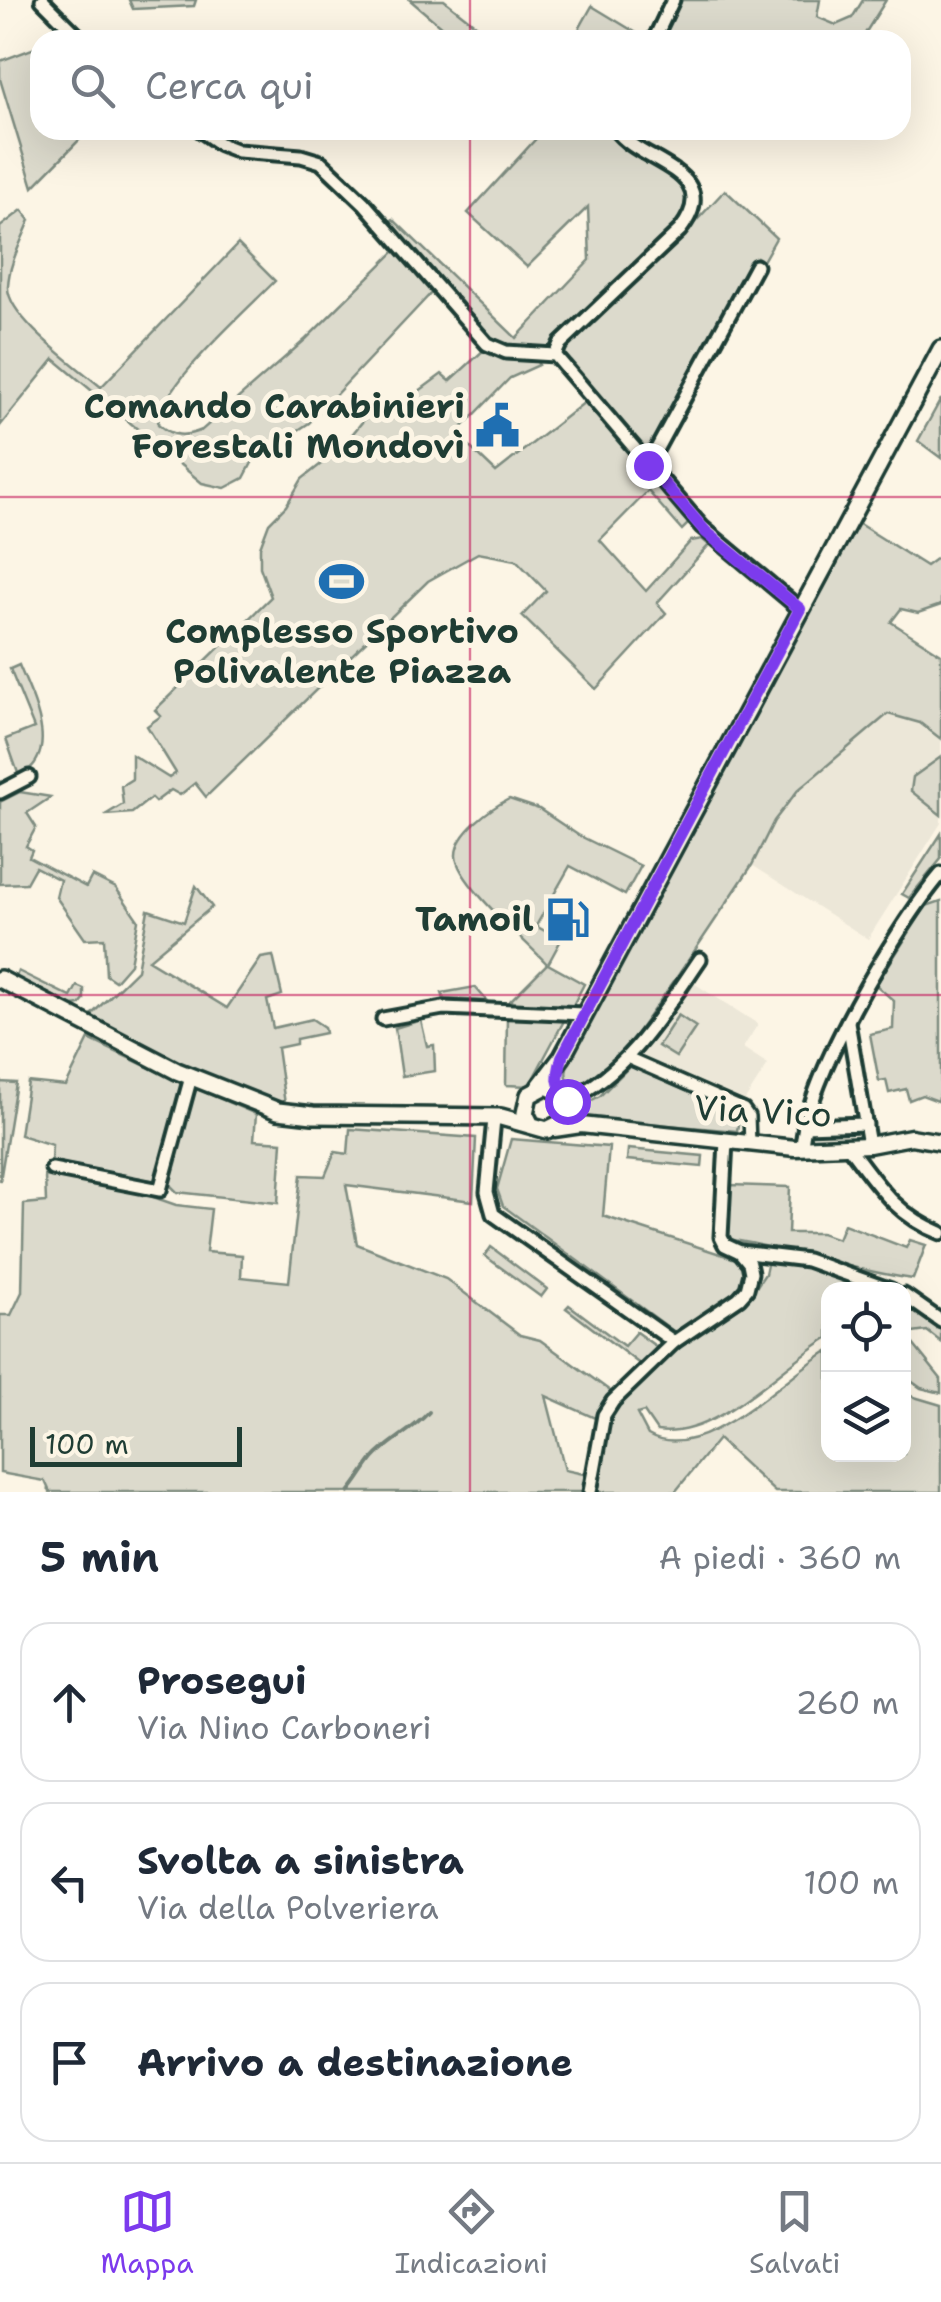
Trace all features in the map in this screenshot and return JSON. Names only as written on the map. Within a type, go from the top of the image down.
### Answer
[{"type":"main road","points":[[497,1118],[526,1101],[562,1057],[941,349]]},
{"type":"main road","points":[[0,979],[191,1077],[266,1106],[301,1114],[497,1118],[530,1123],[541,1130],[554,1129],[563,1122],[562,1057]]},
{"type":"main road","points":[[539,1087],[564,1101]]},
{"type":"main road","points":[[526,1101],[525,1113],[530,1123]]},
{"type":"street","points":[[42,0],[72,30]]},
{"type":"street","points":[[659,30],[673,0]]},
{"type":"street","points":[[217,140],[234,150],[301,156],[321,162],[364,203],[487,344],[501,352],[555,356],[706,532],[800,609]]},
{"type":"street","points":[[555,356],[560,344],[680,230],[691,214],[693,194],[687,181],[625,140]]},
{"type":"street","points":[[648,465],[756,266]]},
{"type":"street","points":[[0,792],[29,777]]},
{"type":"street","points":[[802,1148],[804,1126],[848,1022],[905,925],[941,874]]},
{"type":"street","points":[[582,1125],[564,1101],[597,1087],[628,1058],[700,959]]},
{"type":"street","points":[[383,1020],[443,1008],[584,1014]]},
{"type":"street","points":[[848,1022],[869,1145]]},
{"type":"street","points":[[628,1058],[744,1109],[750,1144]]},
{"type":"street","points":[[52,1169],[160,1190],[191,1077]]},
{"type":"street","points":[[497,1118],[487,1192],[493,1214],[674,1342]]},
{"type":"street","points":[[804,1126],[866,1124]]},
{"type":"street","name":"Via Vico","points":[[554,1129],[582,1125],[802,1148],[869,1145],[911,1137],[941,1142]]},
{"type":"street","points":[[726,1141],[721,1237],[725,1245],[740,1252],[807,1260],[869,1282]]},
{"type":"street","points":[[848,1146],[900,1211],[916,1223],[941,1233]]},
{"type":"street","points":[[590,1492],[610,1405],[674,1342],[739,1298],[747,1288],[750,1268],[740,1252]]},
{"type":"street","points":[[911,1300],[941,1321]]},
{"type":"shaded area","points":[[129,0],[196,0],[194,6],[133,9]]},
{"type":"shaded area","points":[[410,0],[444,0],[482,30],[445,30]]},
{"type":"shaded area","points":[[677,0],[820,0],[817,17],[836,25],[852,18],[863,0],[886,0],[867,30],[663,30]]},
{"type":"shaded area","points":[[592,6],[632,30],[579,30]]},
{"type":"shaded area","points":[[30,50],[30,140],[79,140],[33,187],[0,79],[0,61]]},
{"type":"shaded area","points":[[535,140],[618,140],[677,179],[688,204],[674,229],[545,351],[506,348],[490,340],[388,224],[393,219],[516,338],[590,260],[588,207],[527,267],[468,213]]},
{"type":"shaded area","points":[[725,190],[776,238],[763,261],[757,257],[648,455],[568,362],[564,349],[671,248]]},
{"type":"shaded area","points":[[22,210],[30,220],[11,269],[10,298],[30,326],[101,387],[238,244],[275,281],[207,349],[173,390],[158,424],[179,434],[202,430],[306,339],[398,248],[434,290],[309,423],[254,459],[244,478],[225,488],[202,483],[54,359],[0,426],[0,227]]},
{"type":"shaded area","points":[[485,349],[506,357],[535,359],[539,365],[510,378],[456,434],[496,472],[585,402],[689,523],[682,530],[648,491],[600,540],[646,591],[691,541],[702,539],[709,545],[657,603],[666,613],[596,689],[522,616],[546,591],[516,560],[478,553],[428,581],[206,797],[195,783],[180,795],[171,790],[155,802],[151,798],[132,813],[105,815],[123,804],[121,786],[132,779],[132,755],[169,778],[176,773],[147,726],[161,716],[155,710],[271,597],[260,567],[260,547],[269,523],[286,506],[302,479],[340,449],[372,410],[399,406],[442,374],[450,381]]},
{"type":"shaded area","points":[[941,399],[941,458],[918,441]]},
{"type":"shaded area","points":[[856,522],[926,566],[941,555],[941,605],[918,613],[901,609],[891,622],[941,654],[941,739],[920,723],[888,714],[798,790],[774,821],[752,865],[627,1047],[588,1084],[573,1086],[566,1073],[570,1057]]},
{"type":"shaded area","points":[[19,665],[36,709],[42,740],[32,767],[19,776],[6,739],[34,728],[10,669]]},
{"type":"shaded area","points":[[888,713],[920,723],[941,739],[941,757],[913,777],[911,791],[941,815],[941,823],[868,939],[752,865],[774,821],[798,790]]},
{"type":"shaded area","points":[[941,757],[941,815],[911,791],[913,777]]},
{"type":"shaded area","points":[[20,792],[51,797],[27,813],[36,827],[26,846],[32,850],[29,857],[86,887],[92,876],[116,888],[138,920],[130,964],[115,981],[106,975],[104,938],[85,939],[56,897],[60,880],[35,867],[26,883],[0,884],[0,802]]},
{"type":"shaded area","points":[[509,799],[539,809],[578,835],[641,866],[625,895],[570,866],[536,926],[561,940],[548,964],[584,984],[572,1007],[508,1003],[547,964],[479,895],[459,866],[456,855],[462,838],[484,815]]},
{"type":"shaded area","points":[[941,834],[941,859],[909,898],[902,894]]},
{"type":"shaded area","points":[[196,886],[212,907],[148,960],[227,1008],[261,958],[273,956],[282,995],[267,1000],[273,1028],[312,1019],[324,1027],[325,1033],[277,1048],[285,1104],[184,1066],[88,1018],[137,970],[148,910],[184,922]]},
{"type":"shaded area","points":[[941,901],[941,1088],[938,1101],[922,1095],[909,1100],[906,1089],[889,1093],[886,1080],[879,1081],[870,1034],[893,1029],[894,1001],[876,985],[926,906]]},
{"type":"shaded area","points":[[18,971],[71,997],[77,986],[84,989],[84,1000],[73,1006],[16,977]]},
{"type":"shaded area","points":[[692,982],[758,1024],[743,1048],[768,1064],[745,1100],[640,1055]]},
{"type":"shaded area","points":[[475,987],[487,1001],[444,999],[442,993]]},
{"type":"shaded area","points":[[678,1015],[696,1027],[676,1057],[658,1046]]},
{"type":"shaded area","points":[[507,1016],[565,1019],[529,1086],[506,1085]]},
{"type":"shaded area","points":[[421,1020],[427,1046],[434,1045],[435,1071],[402,1076],[395,1028]]},
{"type":"shaded area","points":[[89,1039],[184,1084],[155,1181],[51,1161],[52,1145],[20,1135],[28,1082],[66,1086]]},
{"type":"shaded area","points":[[630,1066],[734,1112],[739,1119],[737,1131],[573,1117],[574,1109],[600,1096]]},
{"type":"shaded area","points":[[0,1082],[16,1083],[0,1181]]},
{"type":"shaded area","points":[[193,1087],[256,1114],[254,1140],[282,1142],[278,1203],[177,1192],[168,1183]]},
{"type":"shaded area","points":[[350,1129],[476,1138],[473,1201],[346,1185],[357,1244],[446,1279],[520,1335],[540,1340],[613,1393],[597,1419],[546,1396],[565,1470],[588,1475],[585,1492],[50,1492],[45,1481],[0,1473],[0,1315],[11,1315],[22,1292],[24,1204],[46,1202],[45,1176],[136,1191],[176,1205],[211,1209],[206,1252],[242,1255],[241,1277],[289,1282],[301,1175],[325,1176],[335,1152],[348,1154]]},
{"type":"shaded area","points":[[511,1139],[609,1147],[603,1216],[739,1260],[745,1271],[741,1287],[676,1333],[503,1206],[497,1189]]},
{"type":"shaded area","points":[[628,1149],[703,1156],[702,1167],[627,1160]]},
{"type":"shaded area","points":[[730,1185],[790,1187],[788,1233],[821,1233],[838,1239],[844,1224],[906,1248],[910,1240],[926,1245],[913,1279],[728,1239]]},
{"type":"shaded area","points":[[491,1247],[547,1289],[541,1297],[485,1256]]},
{"type":"shaded area","points":[[768,1260],[805,1266],[854,1282],[821,1282],[821,1342],[747,1398],[702,1424],[679,1431],[657,1431],[644,1412],[637,1414],[648,1435],[669,1442],[693,1439],[717,1429],[821,1356],[821,1462],[911,1462],[911,1396],[941,1405],[941,1492],[775,1492],[718,1439],[675,1492],[595,1492],[614,1406],[666,1356],[750,1296],[765,1274]]},
{"type":"shaded area","points":[[569,1305],[624,1346],[636,1332],[658,1348],[641,1365],[566,1308]]},
{"type":"shaded area","points":[[911,1308],[941,1329],[941,1342],[927,1331],[911,1333]]},
{"type":"shaded area","points":[[911,1342],[941,1379],[941,1393],[911,1381]]},
{"type":"waterway","points":[[349,1492],[379,1453],[429,1412]]},
{"type":"place","name":"Comando Carabinieri Forestali Mondovì","points":[[498,426]]},
{"type":"place","name":"Complesso Sportivo Polivalente Piazza","points":[[342,581]]},
{"type":"place","name":"Tamoil","points":[[567,919]]},
{"type":"route","points":[[567,1101],[557,1082],[562,1057],[800,609],[706,532],[648,465]]}]
